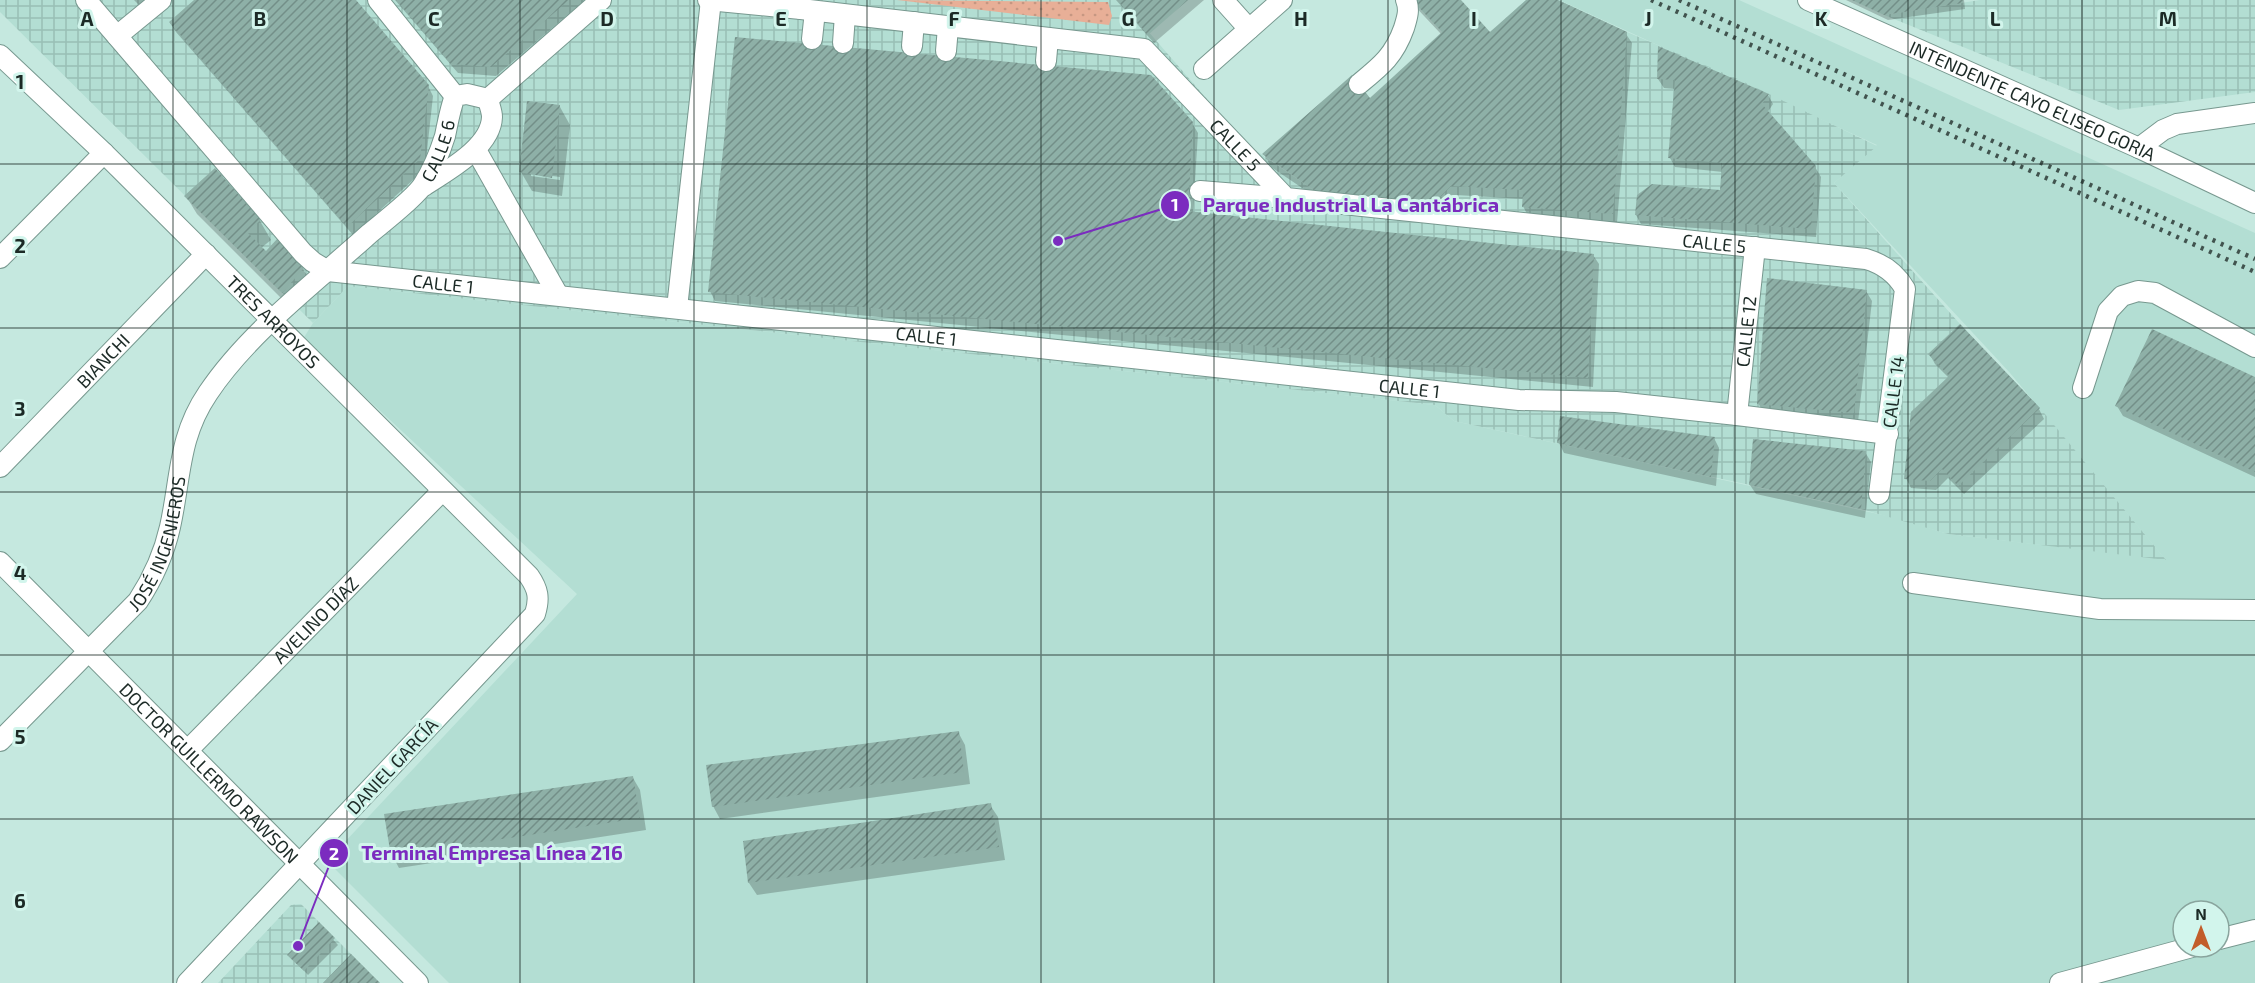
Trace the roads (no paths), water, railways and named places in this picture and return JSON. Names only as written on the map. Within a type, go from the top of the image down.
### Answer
[{"type":"street","name":"CALLE 1","points":[[86,0],[303,253],[328,271],[1519,400],[1616,402],[1737,414],[1888,434]]},
{"type":"street","points":[[117,36],[162,0]]},
{"type":"street","points":[[378,0],[455,96]]},
{"type":"street","points":[[422,188],[476,150],[488,131],[492,119],[488,99],[600,0]]},
{"type":"street","points":[[677,308],[710,0],[802,7],[812,39]]},
{"type":"street","points":[[1223,0],[1249,29]]},
{"type":"street","points":[[1204,69],[1282,0]]},
{"type":"street","points":[[1359,84],[1377,69],[1397,46],[1407,18],[1409,7],[1406,0]]},
{"type":"street","name":"INTENDENTE CAYO ELISEO GORIA","points":[[1808,0],[2139,148],[2255,203]]},
{"type":"street","name":"CALLE 5","points":[[802,7],[845,15],[1144,49],[1212,135],[1286,198],[1873,261],[1881,263],[1892,272],[1905,289]]},
{"type":"street","points":[[843,43],[845,15]]},
{"type":"street","points":[[912,46],[914,22]]},
{"type":"street","points":[[946,51],[948,27]]},
{"type":"street","points":[[1046,62],[1048,38]]},
{"type":"street","name":"TRES ARROYOS","points":[[0,55],[104,153],[529,576],[539,596]]},
{"type":"street","name":"CALLE 6","points":[[273,321],[422,188],[444,137],[450,107],[455,96],[466,94],[488,99]]},
{"type":"street","points":[[2139,148],[2163,130],[2177,124],[2255,113]]},
{"type":"street","points":[[476,150],[558,295]]},
{"type":"street","points":[[0,258],[104,153]]},
{"type":"street","points":[[1200,191],[1286,198]]},
{"type":"street","name":"CALLE 12","points":[[1737,414],[1755,247]]},
{"type":"street","name":"BIANCHI","points":[[0,467],[206,254]]},
{"type":"street","name":"CALLE 14","points":[[1879,494],[1905,289]]},
{"type":"street","points":[[2083,388],[2108,311],[2122,296],[2138,291],[2155,293],[2255,347]]},
{"type":"street","name":"JOSÉ INGENIEROS","points":[[0,741],[138,601],[160,563],[171,525],[183,447],[198,408],[217,379],[239,353],[273,321]]},
{"type":"street","name":"AVELINO DÍAZ","points":[[188,750],[442,491]]},
{"type":"street","name":"DOCTOR GUILLERMO RAWSON","points":[[0,562],[301,864],[407,979]]},
{"type":"street","points":[[1913,583],[2100,609],[2255,610]]},
{"type":"street","name":"DANIEL GARCÍA","points":[[187,983],[535,614],[539,596]]},
{"type":"street","points":[[2231,936],[2255,930]]},
{"type":"street","points":[[2060,983],[2171,953]]},
{"type":"railway","points":[[1651,0],[2255,272]]},
{"type":"railway","points":[[1679,0],[2255,259]]},
{"type":"place","name":"Parque Industrial La Cantábrica","points":[[1058,241]]},
{"type":"place","name":"Terminal Empresa Línea 216","points":[[298,946]]}]
